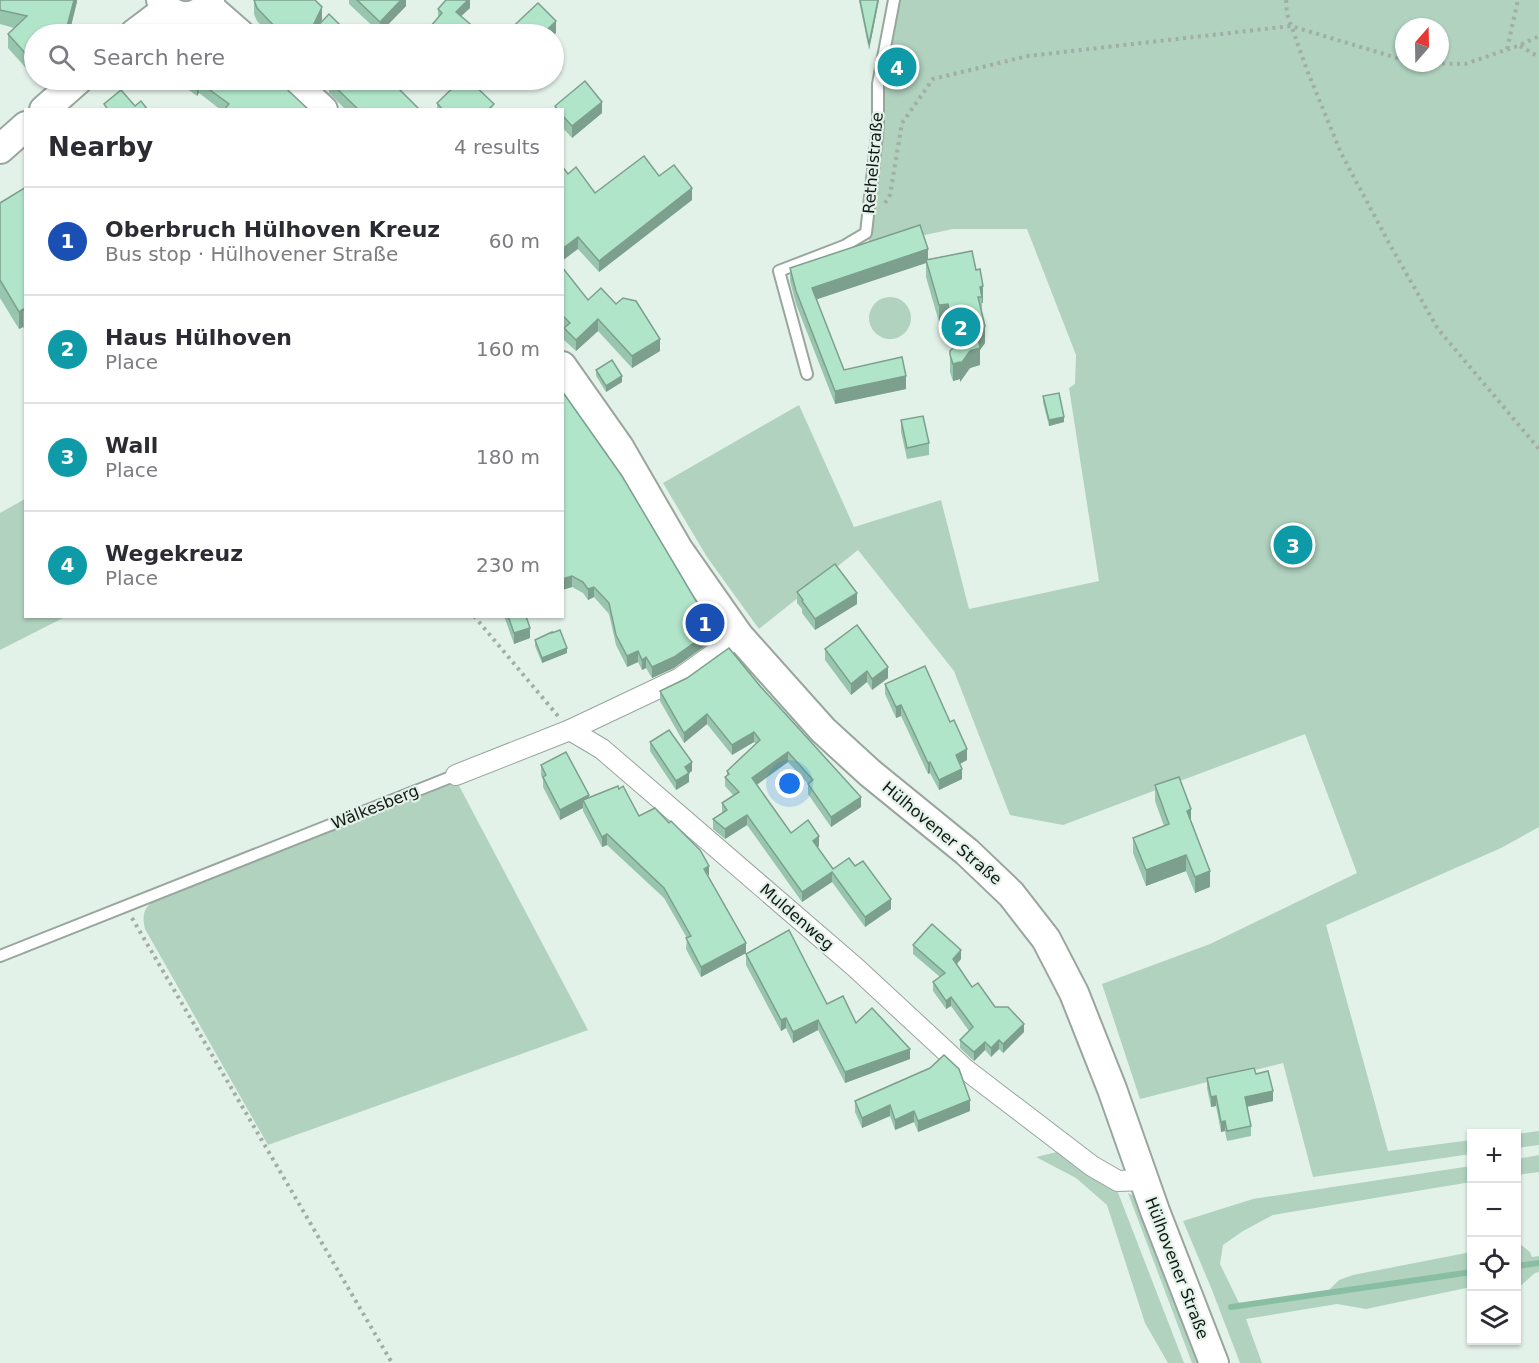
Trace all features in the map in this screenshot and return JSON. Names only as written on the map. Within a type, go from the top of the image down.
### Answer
[{"type":"main road","points":[[144,24],[164,5],[180,16],[188,17],[202,11],[209,3],[230,24]]},
{"type":"main road","points":[[46,108],[67,90]]},
{"type":"main road","points":[[301,90],[320,108]]},
{"type":"main road","points":[[0,149],[24,128]]},
{"type":"main road","name":"Hülhovener Straße","points":[[564,369],[619,447],[678,549],[739,636],[823,730],[870,773],[967,852],[1011,894],[1046,939],[1074,993],[1214,1363]]},
{"type":"street","name":"Wälkesberg","points":[[456,775],[570,730],[680,678],[739,636]]},
{"type":"street","name":"Muldenweg","points":[[570,730],[602,749],[855,967],[965,1069],[1092,1166],[1118,1181],[1144,1180]]},
{"type":"lane","name":"Rethelstraße","points":[[807,374],[778,271],[844,246],[866,233],[878,126],[878,84],[894,0]]},
{"type":"lane","name":"Wälkesberg","points":[[0,956],[456,775]]},
{"type":"path","points":[[1286,0],[1307,70],[1341,153],[1438,329],[1539,449]]},
{"type":"path","points":[[1507,49],[1518,0]]},
{"type":"path","points":[[866,233],[890,195],[902,123],[933,79],[1028,56],[1292,26],[1395,57]]},
{"type":"path","points":[[1449,64],[1465,64],[1539,36]]},
{"type":"path","points":[[1520,45],[1539,57]]},
{"type":"path","points":[[476,618],[570,730]]},
{"type":"path","points":[[126,906],[392,1363]]},
{"type":"green space","points":[[899,0],[1539,0],[1539,827],[1501,848],[1326,925],[1388,1151],[1467,1141],[1467,1155],[1313,1177],[1283,1063],[1140,1099],[1102,984],[1210,944],[1357,873],[1305,734],[1063,825],[1010,815],[954,671],[858,550],[759,629],[707,557],[663,483],[799,405],[854,527],[941,500],[969,609],[1099,581],[1069,388],[1075,384],[1076,355],[1027,229],[953,229],[868,247],[884,122],[882,88]]},
{"type":"green space","points":[[890,297],[898,298],[905,303],[910,310],[910,326],[905,333],[898,338],[890,339],[882,338],[875,333],[870,326],[869,318],[870,310],[875,303],[882,298]]},
{"type":"green space","points":[[24,500],[24,618],[63,618],[0,650],[0,513]]},
{"type":"green space","points":[[457,782],[588,1030],[268,1145],[145,929],[146,909],[155,900]]},
{"type":"green space","points":[[1539,1131],[1539,1145],[1521,1147],[1521,1133]]},
{"type":"green space","points":[[1057,1152],[1117,1190],[1184,1363],[1168,1363],[1145,1323],[1107,1205],[1076,1178],[1036,1157]]},
{"type":"green space","points":[[1539,1155],[1539,1172],[1521,1174],[1521,1158]]},
{"type":"green space","points":[[1467,1167],[1467,1183],[1273,1215],[1223,1245],[1220,1264],[1240,1305],[1329,1290],[1339,1280],[1353,1275],[1467,1253],[1467,1288],[1366,1309],[1337,1304],[1246,1319],[1262,1363],[1240,1363],[1183,1221],[1253,1199]]},
{"type":"green space","points":[[1128,1193],[1138,1198],[1200,1363],[1192,1363]]},
{"type":"green space","points":[[1521,1245],[1530,1252],[1532,1257],[1539,1256],[1539,1272],[1521,1285]]},
{"type":"building","points":[[0,0],[74,0],[68,24],[24,24],[24,52],[8,34],[27,16],[0,10]]},
{"type":"building","points":[[254,0],[315,0],[322,7],[314,24],[272,24],[257,8]]},
{"type":"building","points":[[357,0],[401,0],[380,22]]},
{"type":"building","points":[[446,0],[468,0],[456,12],[470,24],[433,24],[442,13],[438,9]]},
{"type":"building","points":[[860,0],[878,0],[869,44]]},
{"type":"building","points":[[538,3],[556,21],[553,24],[516,24]]},
{"type":"building","points":[[329,14],[339,24],[320,24]]},
{"type":"building","points":[[585,81],[602,102],[572,126],[564,117],[564,108],[555,106]]},
{"type":"building","points":[[121,90],[135,106],[141,101],[146,108],[107,108],[104,104]]},
{"type":"building","points":[[210,90],[288,90],[307,108],[226,108],[229,104]]},
{"type":"building","points":[[338,90],[400,90],[418,108],[357,108]]},
{"type":"building","points":[[451,90],[479,90],[494,104],[490,108],[441,108],[437,103]]},
{"type":"building","points":[[644,156],[659,176],[674,165],[692,188],[599,261],[578,237],[564,248],[564,169],[568,174],[576,167],[595,193]]},
{"type":"building","points":[[24,188],[24,310],[19,312],[0,280],[0,203]]},
{"type":"building","points":[[920,225],[928,249],[812,288],[844,370],[902,357],[906,376],[835,391],[796,291],[790,268]]},
{"type":"building","points":[[972,251],[976,270],[980,269],[983,286],[980,287],[982,297],[978,297],[985,326],[978,337],[980,348],[970,351],[960,365],[960,362],[953,364],[950,355],[950,351],[956,345],[948,304],[939,305],[926,260]]},
{"type":"building","points":[[564,270],[588,300],[601,288],[616,304],[623,298],[636,301],[660,339],[632,356],[598,319],[576,340],[564,328],[570,323],[564,317]]},
{"type":"building","points":[[612,360],[622,376],[606,386],[596,370]]},
{"type":"building","points":[[1059,393],[1064,417],[1049,420],[1043,396]]},
{"type":"building","points":[[564,394],[622,476],[702,611],[715,628],[674,657],[652,667],[646,657],[642,660],[638,651],[627,656],[616,635],[609,603],[594,587],[588,589],[583,582],[572,576],[564,578]]},
{"type":"building","points":[[923,416],[929,443],[907,448],[901,420]]},
{"type":"building","points":[[835,564],[857,593],[815,619],[797,592]]},
{"type":"building","points":[[509,618],[527,618],[530,628],[514,633]]},
{"type":"building","points":[[857,625],[888,667],[872,679],[867,671],[851,684],[825,649]]},
{"type":"building","points":[[560,630],[567,648],[542,658],[535,640]]},
{"type":"building","points":[[729,648],[760,686],[861,797],[831,817],[808,784],[813,780],[788,752],[752,778],[791,833],[808,820],[819,836],[813,841],[833,869],[849,858],[855,866],[863,861],[891,899],[865,917],[832,872],[802,892],[747,815],[725,829],[713,819],[727,810],[722,803],[739,792],[725,777],[729,774],[727,771],[760,740],[754,732],[732,745],[707,714],[684,733],[660,691],[687,678]]},
{"type":"building","points":[[925,666],[950,722],[954,720],[967,749],[956,755],[962,769],[939,780],[930,762],[928,763],[901,705],[896,707],[885,684]]},
{"type":"building","points":[[669,730],[692,762],[685,767],[689,773],[676,781],[650,742]]},
{"type":"building","points":[[566,752],[589,795],[560,810],[543,777],[546,775],[541,765]]},
{"type":"building","points":[[1179,777],[1191,809],[1187,811],[1210,871],[1195,877],[1186,855],[1146,870],[1133,838],[1169,824],[1155,785]]},
{"type":"building","points":[[618,786],[619,789],[623,786],[639,816],[655,808],[700,850],[709,866],[704,869],[746,943],[701,967],[686,938],[691,936],[664,888],[607,834],[602,837],[583,800]]},
{"type":"building","points":[[932,924],[961,950],[953,959],[972,987],[978,983],[995,1007],[1008,1007],[1024,1024],[1003,1044],[999,1040],[991,1048],[985,1042],[974,1052],[960,1040],[973,1027],[951,997],[946,1001],[933,982],[945,973],[913,945]]},
{"type":"building","points":[[789,930],[827,1004],[843,996],[856,1023],[872,1008],[910,1049],[845,1072],[818,1020],[793,1032],[786,1018],[781,1020],[746,954]]},
{"type":"building","points":[[944,1055],[959,1069],[970,1100],[918,1121],[914,1111],[895,1120],[890,1105],[862,1118],[855,1101],[930,1068]]},
{"type":"building","points":[[1254,1068],[1256,1074],[1268,1071],[1273,1091],[1245,1097],[1251,1126],[1227,1131],[1225,1121],[1221,1122],[1216,1096],[1211,1097],[1207,1078]]},
{"type":"waterway","points":[[1521,1265],[1539,1263]]},
{"type":"waterway","points":[[1231,1307],[1467,1273]]},
{"type":"place","name":"Wegekreuz","points":[[897,67]]},
{"type":"place","name":"Haus Hülhoven","points":[[961,327]]},
{"type":"place","name":"Wall","points":[[1293,545]]},
{"type":"place","name":"Oberbruch Hülhoven Kreuz","points":[[705,623]]}]
